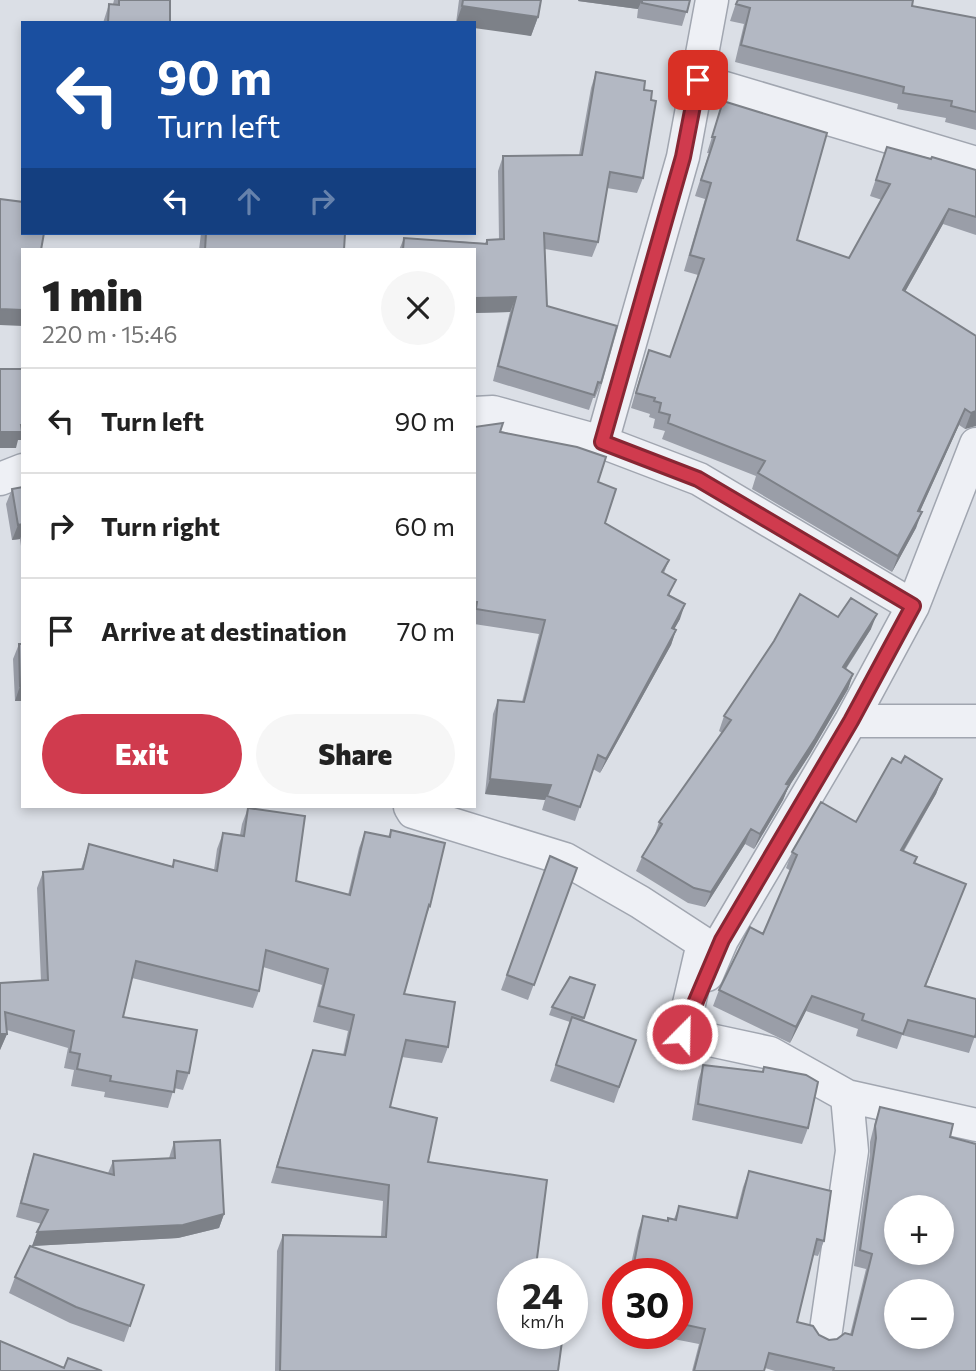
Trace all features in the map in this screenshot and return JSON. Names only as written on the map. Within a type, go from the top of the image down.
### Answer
[{"type":"street","points":[[602,442],[683,157],[712,0]]},
{"type":"street","points":[[698,80],[976,163]]},
{"type":"street","points":[[476,413],[493,412],[602,442],[698,479],[913,606]]},
{"type":"street","points":[[682,1034],[722,940],[851,721],[913,606],[976,444]]},
{"type":"street","points":[[0,479],[21,471]]},
{"type":"street","points":[[851,721],[976,721]]},
{"type":"street","points":[[410,808],[413,813],[565,859],[703,943],[682,1034]]},
{"type":"street","points":[[682,1034],[770,1053],[847,1096],[976,1125]]},
{"type":"street","points":[[825,1337],[852,1151],[847,1096]]},
{"type":"building","points":[[119,0],[170,0],[170,21],[108,21],[109,4],[119,5]]},
{"type":"building","points":[[463,0],[541,0],[538,17],[462,6]]},
{"type":"building","points":[[642,0],[690,0],[687,12],[642,3]]},
{"type":"building","points":[[738,0],[913,0],[912,6],[976,18],[976,112],[951,106],[952,101],[903,93],[904,87],[741,45],[750,8],[736,4]]},
{"type":"building","points":[[596,72],[645,81],[644,90],[652,91],[651,100],[656,101],[643,178],[610,172],[598,242],[544,233],[547,306],[617,326],[601,383],[598,382],[594,395],[498,366],[516,297],[476,298],[476,248],[403,248],[404,238],[487,244],[487,240],[504,239],[503,156],[582,155]]},
{"type":"building","points":[[723,101],[827,133],[797,240],[849,258],[890,184],[876,180],[887,147],[976,170],[976,217],[949,209],[903,290],[976,336],[976,411],[971,413],[965,409],[918,511],[922,512],[898,556],[758,473],[765,461],[668,423],[670,415],[659,412],[661,403],[654,401],[655,398],[636,393],[649,350],[670,357],[704,259],[690,255],[711,183],[701,180]]},
{"type":"building","points":[[0,199],[21,202],[21,235],[44,235],[41,248],[21,248],[21,310],[0,309]]},
{"type":"building","points":[[206,235],[345,235],[344,248],[205,248]]},
{"type":"building","points":[[0,369],[21,369],[21,432],[0,432]]},
{"type":"building","points":[[503,423],[500,432],[577,447],[606,457],[598,482],[616,489],[605,523],[669,560],[662,572],[676,580],[668,595],[685,604],[672,628],[676,630],[606,759],[598,755],[580,807],[547,796],[551,785],[490,779],[498,700],[524,702],[545,620],[476,609],[476,427]]},
{"type":"building","points":[[21,487],[21,524],[18,525],[12,489]]},
{"type":"building","points":[[800,594],[838,617],[851,598],[877,614],[843,667],[853,674],[786,784],[789,785],[760,834],[751,829],[711,892],[694,888],[642,857],[662,824],[659,822],[731,720],[724,716],[774,641]]},
{"type":"building","points":[[19,644],[21,644],[21,686]]},
{"type":"building","points":[[905,756],[942,779],[901,850],[917,857],[914,863],[966,884],[925,986],[976,999],[975,1037],[908,1020],[903,1034],[862,1020],[864,1014],[812,996],[796,1027],[719,990],[750,927],[763,934],[797,855],[792,852],[821,802],[856,822],[892,758],[901,763]]},
{"type":"building","points":[[248,808],[305,816],[296,881],[350,895],[365,832],[390,837],[391,830],[445,843],[404,994],[455,1002],[448,1047],[406,1040],[390,1107],[437,1118],[428,1162],[547,1180],[537,1258],[497,1258],[497,1349],[561,1349],[558,1371],[280,1371],[283,1235],[386,1237],[389,1185],[277,1167],[313,1050],[345,1055],[354,1015],[319,1006],[328,969],[266,950],[259,991],[136,961],[123,1017],[197,1030],[189,1073],[177,1071],[174,1092],[110,1081],[111,1076],[77,1069],[80,1054],[70,1052],[74,1031],[5,1012],[7,1034],[0,1034],[0,983],[48,980],[43,872],[83,869],[89,844],[173,867],[174,860],[217,871],[223,833],[244,836]]},
{"type":"building","points":[[550,856],[577,868],[534,985],[507,975]]},
{"type":"building","points":[[570,977],[595,985],[584,1018],[552,1007]]},
{"type":"building","points":[[572,1017],[636,1040],[619,1087],[556,1065]]},
{"type":"building","points":[[703,1065],[763,1072],[764,1067],[806,1075],[818,1082],[808,1128],[698,1104]]},
{"type":"building","points":[[880,1107],[953,1124],[950,1137],[976,1144],[976,1371],[833,1371],[834,1368],[769,1353],[764,1371],[694,1371],[705,1329],[693,1326],[693,1258],[635,1258],[643,1216],[676,1220],[679,1206],[737,1218],[749,1171],[831,1191],[824,1241],[817,1239],[797,1322],[813,1326],[819,1335],[829,1340],[837,1339],[845,1333],[852,1335],[872,1254],[860,1250],[876,1138],[875,1126]]},
{"type":"building","points":[[220,1140],[224,1214],[183,1225],[37,1232],[48,1210],[21,1203],[34,1154],[114,1175],[113,1161],[175,1158],[174,1142]]},
{"type":"building","points":[[30,1246],[144,1285],[130,1326],[76,1307],[15,1277]]},
{"type":"building","points":[[0,1341],[64,1368],[68,1358],[102,1371],[0,1371]]},
{"type":"route","points":[[682,1034],[722,940],[851,721],[913,606],[698,479],[602,442],[683,157],[698,80]]}]
